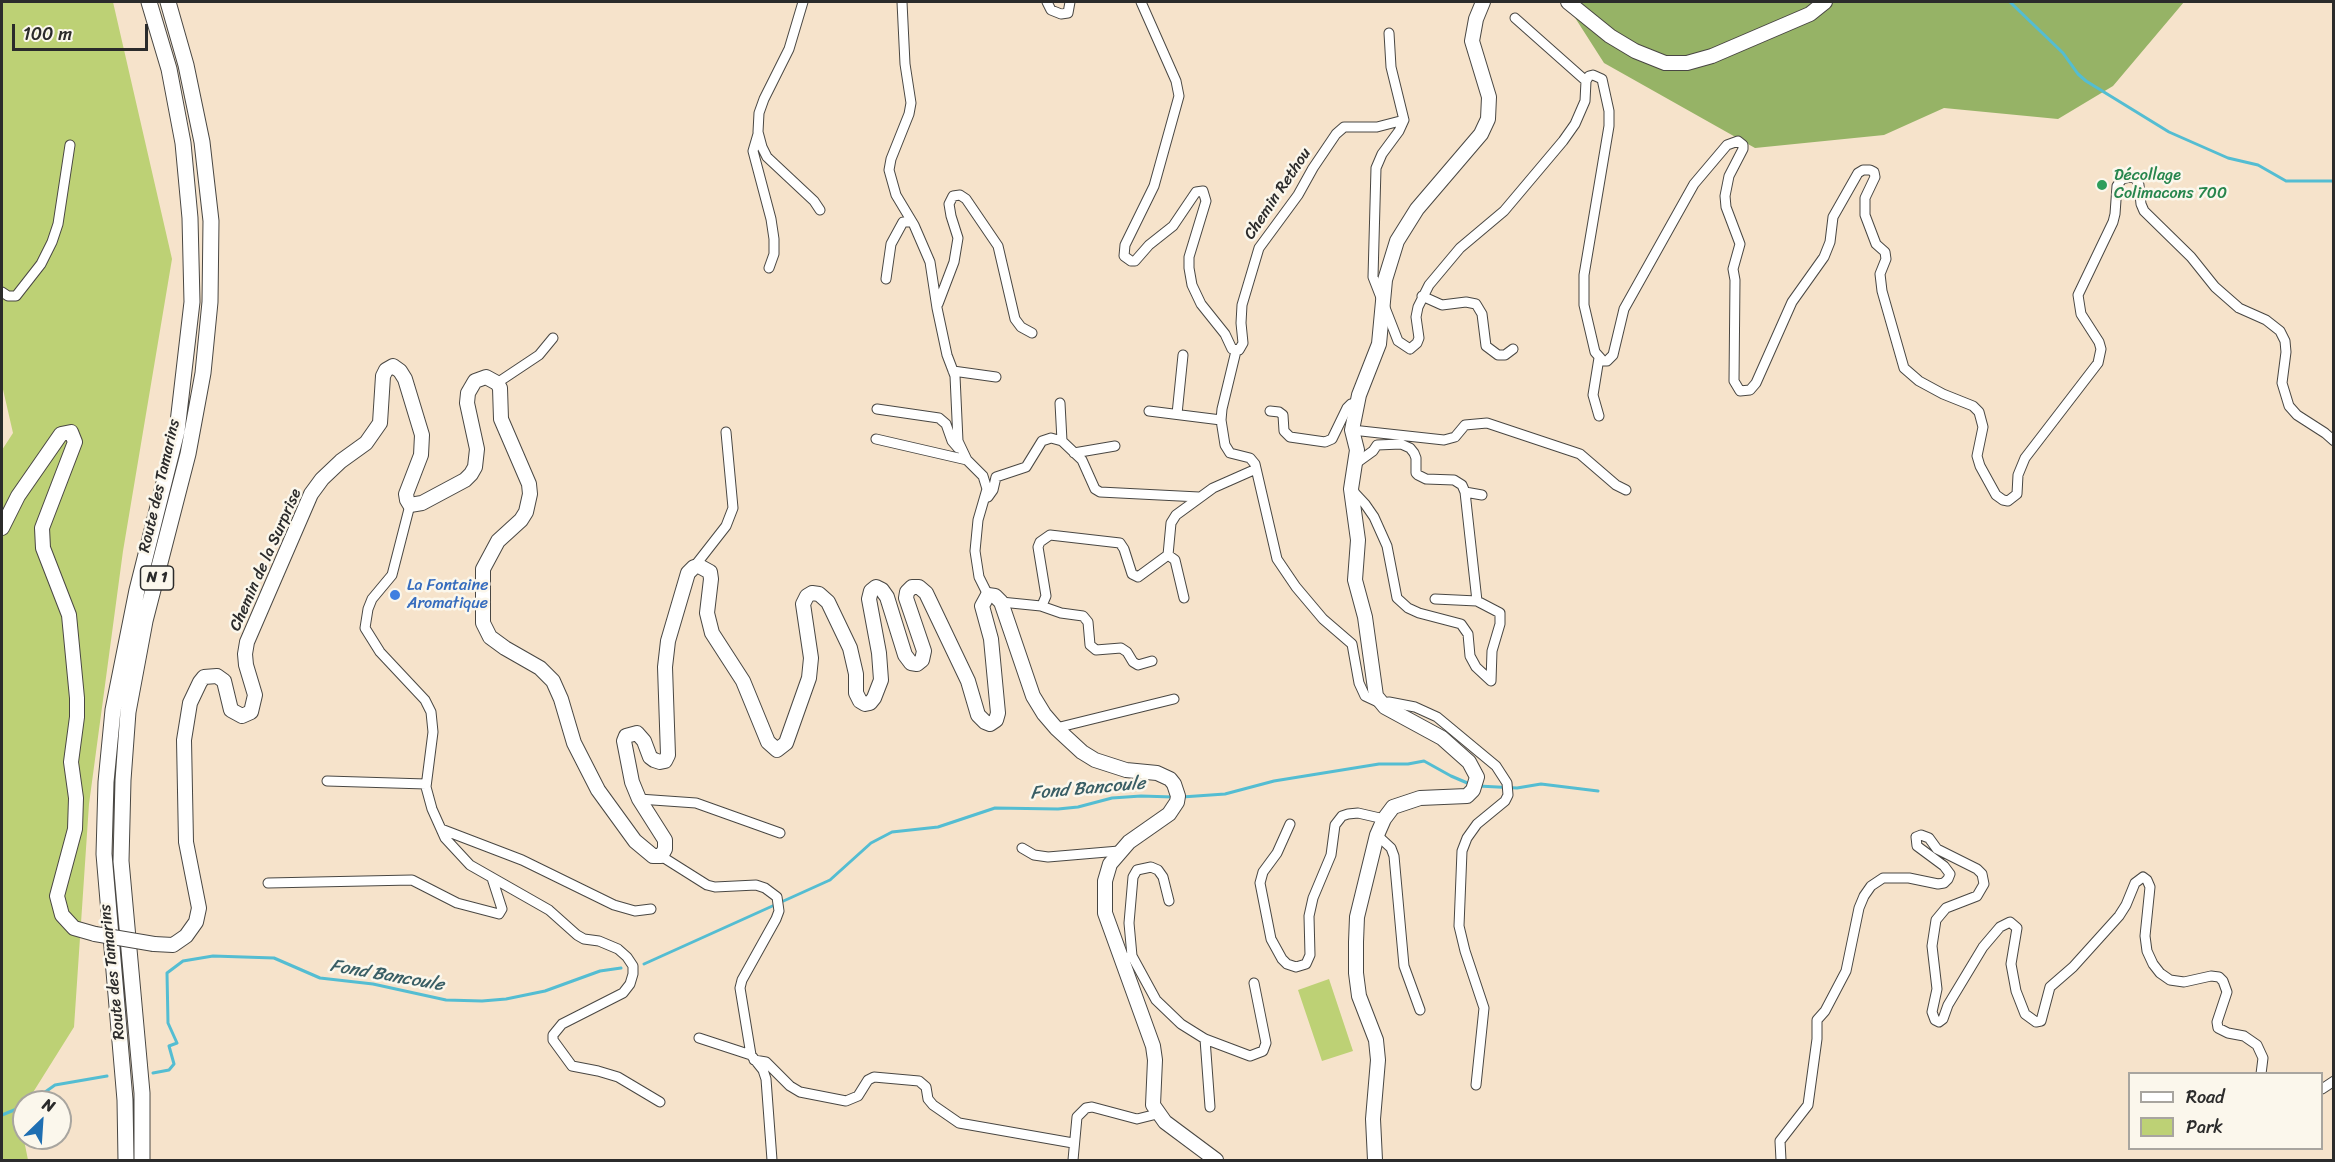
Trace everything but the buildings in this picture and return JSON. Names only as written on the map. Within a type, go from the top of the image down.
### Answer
[{"type":"highway","name":"Route des Tamarins","points":[[126,1161],[125,1100],[105,863],[106,782],[113,710],[135,601],[177,431],[192,302],[190,218],[183,144],[169,69],[149,2]]},
{"type":"highway","name":"Route des Tamarins","points":[[142,1161],[142,1093],[121,861],[123,780],[128,712],[145,621],[188,454],[203,373],[210,302],[211,221],[202,142],[186,65],[168,2]]},
{"type":"main road","points":[[1375,1161],[1373,1119],[1377,1050],[1376,1040],[1359,996],[1356,942],[1358,917],[1377,836],[1384,819],[1393,807],[1420,798],[1467,796],[1475,784],[1469,762],[1442,738],[1380,703],[1375,689],[1365,617],[1357,590],[1358,540],[1351,489],[1357,450],[1352,430],[1357,404],[1379,344],[1385,280],[1397,241],[1417,209],[1481,134],[1488,119],[1488,97],[1472,41],[1476,19],[1483,2]]},
{"type":"main road","points":[[1568,2],[1610,36],[1635,51],[1665,63],[1687,63],[1712,56],[1810,14],[1825,2]]},
{"type":"main road","name":"Chemin de la Surprise","points":[[2,528],[18,496],[61,434],[71,432],[75,442],[42,528],[43,548],[69,615],[77,698],[77,717],[70,762],[75,798],[75,829],[57,896],[62,915],[74,928],[95,934],[173,945],[186,936],[196,922],[198,908],[186,842],[184,806],[184,740],[186,721],[194,692],[204,677],[217,676],[224,681],[231,710],[242,716],[251,712],[255,695],[246,665],[247,642],[311,494],[340,461],[366,443],[377,429],[380,423],[383,376],[386,370],[393,366],[400,370],[405,379],[422,435],[421,455],[406,494],[410,505]]},
{"type":"main road","points":[[410,505],[422,503],[465,480],[471,474],[475,467],[477,449],[467,403],[468,393],[471,386],[480,378],[491,379],[497,383],[500,388],[501,419],[529,484],[530,494],[526,512],[521,520],[498,542],[483,569],[483,623],[490,637],[540,668],[553,681],[572,736],[598,790],[644,851],[653,856],[661,856],[665,849],[665,840],[639,799],[632,782],[624,741],[627,736],[637,733],[654,760],[665,761],[668,755],[665,667],[668,641],[688,573],[694,567],[704,566],[710,572],[707,613],[712,633],[743,681],[768,742],[777,750],[786,743],[809,678],[811,658],[803,604],[812,593],[819,594],[828,602],[850,648],[856,674],[856,693],[860,701],[865,704],[870,703],[874,698],[881,680],[879,652],[869,599],[871,591],[876,587],[882,590],[887,597],[905,655],[911,663],[917,664],[922,660],[924,651],[906,598],[907,592],[912,587],[919,587],[926,593],[957,654],[978,715],[990,724],[996,720],[998,713],[991,639],[982,606],[988,595],[995,596],[1001,602],[1034,696],[1044,714],[1056,728],[1082,752],[1095,760],[1126,770],[1157,773],[1170,779],[1174,784],[1178,796],[1169,814],[1119,851],[1110,864],[1105,880],[1105,913],[1127,957],[1153,1046],[1155,1060],[1153,1105],[1157,1114],[1216,1161]]},
{"type":"street","points":[[769,268],[774,254],[774,239],[753,151],[758,132],[759,113],[789,49],[803,2]]},
{"type":"street","points":[[902,2],[905,64],[911,103],[889,170],[896,195],[930,262],[947,355],[956,384],[956,428],[965,457]]},
{"type":"street","points":[[1047,2],[1051,10],[1061,14],[1068,13],[1070,2]]},
{"type":"street","points":[[1140,2],[1176,81],[1179,96],[1154,186],[1125,245],[1124,256],[1135,261],[1149,245],[1173,226],[1196,192],[1203,191],[1206,201],[1189,257],[1192,285],[1201,304],[1225,334],[1230,346],[1236,351]]},
{"type":"street","points":[[1515,18],[1586,81]]},
{"type":"street","points":[[1389,33],[1391,67],[1404,120],[1382,154],[1376,168],[1373,277],[1398,341],[1410,349],[1414,347],[1419,338],[1416,316],[1422,296],[1438,273],[1460,248],[1504,211],[1563,141],[1575,124],[1585,101],[1586,81],[1589,76],[1593,75],[1602,79],[1610,117],[1584,275],[1584,305],[1591,338],[1599,358],[1593,395],[1599,416]]},
{"type":"street","name":"Chemin Rethou","points":[[1221,420],[1236,351],[1243,343],[1242,305],[1259,248],[1298,195],[1336,134],[1344,127],[1377,127],[1404,120]]},
{"type":"street","points":[[758,132],[767,157],[814,201],[820,210]]},
{"type":"street","points":[[1599,358],[1607,361],[1613,355],[1624,309],[1694,184],[1727,145],[1738,141],[1743,144],[1743,149],[1729,176],[1725,196],[1726,207],[1740,244],[1733,269],[1735,280],[1734,381],[1740,391],[1750,390],[1756,383],[1792,302],[1824,258],[1830,242],[1833,217],[1858,173],[1870,170],[1874,172],[1875,177],[1865,198],[1865,215],[1876,244],[1885,252],[1886,259],[1880,274],[1882,291],[1904,368],[1919,381],[1973,406],[1979,412],[1983,427],[1977,456],[1996,495],[2008,501],[2017,494],[2020,468],[2032,447],[2098,363],[2101,350],[2099,342],[2081,314],[2078,295],[2113,222],[2117,186],[2122,179],[2131,177],[2139,184],[2144,211],[2195,261],[2215,287],[2239,308],[2273,324],[2280,331],[2285,341],[2286,352],[2282,382],[2289,406],[2297,415],[2334,441]]},
{"type":"street","points":[[2,292],[8,296],[16,296],[41,264],[52,242],[58,224],[70,145]]},
{"type":"street","points":[[937,308],[958,238],[950,204],[953,196],[960,195],[966,199],[998,246],[1015,319],[1021,327],[1032,333]]},
{"type":"street","points":[[885,279],[891,244],[903,222],[910,222]]},
{"type":"street","points":[[1422,296],[1442,305],[1466,302],[1476,304],[1482,314],[1486,346],[1498,355],[1505,355],[1513,349]]},
{"type":"street","points":[[497,383],[539,355],[553,338]]},
{"type":"street","points":[[1177,414],[1183,355]]},
{"type":"street","points":[[953,371],[996,377]]},
{"type":"street","points":[[1060,403],[1062,441]]},
{"type":"street","points":[[1270,411],[1280,412],[1283,415],[1284,431],[1290,437],[1325,442],[1332,439],[1347,408],[1351,404],[1357,404]]},
{"type":"street","points":[[877,409],[939,418],[946,424],[952,441],[985,481],[987,489],[978,520],[975,551],[979,577],[988,595]]},
{"type":"street","points":[[1149,411],[1221,420],[1227,449],[1234,455],[1250,458],[1256,469],[1277,559],[1296,587],[1323,619],[1353,644],[1362,690],[1370,699],[1380,703],[1400,704],[1437,717],[1496,766],[1507,783],[1508,795],[1505,801],[1477,824],[1462,850],[1459,926],[1484,1008],[1476,1085]]},
{"type":"street","points":[[1352,430],[1444,440],[1455,437],[1465,425],[1487,423],[1580,454],[1616,485],[1626,490]]},
{"type":"street","points":[[694,567],[726,526],[733,508],[726,432]]},
{"type":"street","points":[[984,504],[993,490],[994,480],[998,474],[1026,467],[1038,447],[1047,439],[1056,438],[1062,441],[1086,466],[1092,483],[1100,492],[1199,497]]},
{"type":"street","points":[[876,439],[965,457]]},
{"type":"street","points":[[1355,464],[1373,451],[1377,445],[1401,444],[1414,453],[1418,475],[1426,479],[1454,480],[1462,485],[1465,492],[1477,601]]},
{"type":"street","points":[[1074,453],[1115,446]]},
{"type":"street","points":[[1041,606],[1046,596],[1038,547],[1040,542],[1050,535],[1120,543],[1132,574],[1136,577],[1168,555],[1172,523],[1176,515],[1213,488],[1256,469]]},
{"type":"street","points":[[1351,489],[1374,517],[1387,546],[1397,597],[1401,603],[1419,613],[1461,624],[1468,634],[1470,656],[1476,667],[1491,681],[1492,651],[1500,624],[1500,613],[1477,601],[1435,599]]},
{"type":"street","points":[[1465,492],[1482,495]]},
{"type":"street","points":[[410,505],[392,575],[372,599],[365,628],[380,652],[425,700],[431,712],[433,732],[426,784],[427,797],[445,838],[470,865],[549,910],[577,935],[584,939],[598,941],[627,957],[633,966],[633,974],[630,984],[623,993],[562,1024],[553,1035],[553,1040],[572,1066],[618,1077],[660,1102]]},
{"type":"street","points":[[1168,555],[1175,560],[1184,598]]},
{"type":"street","points":[[1001,602],[1041,606],[1061,614],[1083,616],[1089,622],[1090,645],[1096,650],[1121,648],[1138,665],[1152,661]]},
{"type":"street","points":[[1056,728],[1174,699]]},
{"type":"street","points":[[327,781],[426,784]]},
{"type":"street","points":[[639,799],[696,803],[780,833]]},
{"type":"street","points":[[1290,824],[1277,853],[1263,872],[1260,883],[1271,939],[1282,959],[1287,964],[1296,967],[1306,964],[1310,955],[1309,916],[1313,898],[1331,855],[1335,825],[1342,816],[1348,814],[1358,813],[1384,819]]},
{"type":"street","points":[[441,829],[522,860],[614,905],[635,911],[651,909]]},
{"type":"street","points":[[1781,1161],[1780,1141],[1808,1105],[1817,1039],[1817,1020],[1825,1011],[1846,971],[1859,908],[1864,896],[1871,885],[1883,879],[1909,878],[1938,884],[1948,879],[1950,874],[1944,866],[1917,846],[1916,837],[1921,835],[1929,838],[1937,849],[1977,869],[1982,874],[1984,884],[1977,896],[1946,908],[1936,920],[1932,946],[1937,989],[1932,1012],[1935,1020],[1939,1022],[1943,1019],[1948,1005],[1983,947],[2000,927],[2010,922],[2017,928],[2011,964],[2016,991],[2025,1014],[2036,1022],[2042,1021],[2050,987],[2073,968],[2119,916],[2135,883],[2143,877],[2149,882],[2150,887],[2145,936],[2147,951],[2153,964],[2170,980],[2184,982],[2211,976],[2219,977],[2227,992],[2217,1022],[2218,1028],[2228,1033],[2244,1036],[2257,1045],[2263,1058],[2261,1072]]},
{"type":"street","points":[[1377,836],[1391,848],[1394,856],[1404,966],[1420,1010]]},
{"type":"street","points":[[1022,848],[1034,855],[1048,857],[1119,851]]},
{"type":"street","points":[[661,856],[707,885],[715,887],[756,885],[771,891],[777,897],[779,911],[740,988],[752,1057],[763,1070],[766,1079],[772,1161]]},
{"type":"street","points":[[1169,901],[1163,877],[1158,870],[1151,867],[1137,870],[1133,878],[1127,957],[1155,1000],[1181,1024],[1205,1039],[1250,1056],[1263,1051],[1266,1043],[1254,983]]},
{"type":"street","points":[[268,883],[412,880],[457,903],[499,914],[502,909],[492,878]]},
{"type":"street","points":[[699,1038],[766,1062],[790,1086],[800,1092],[846,1101],[858,1096],[870,1078],[914,1079],[924,1084],[928,1099],[933,1105],[959,1123],[1073,1143]]},
{"type":"street","points":[[1205,1039],[1210,1107]]},
{"type":"street","points":[[1073,1161],[1077,1117],[1086,1108],[1092,1107],[1137,1119],[1157,1114]]},
{"type":"green space","points":[[2,2],[113,2],[172,259],[123,551],[89,804],[74,1027],[35,1090],[12,1090],[12,1150],[26,1150],[28,1160],[2,1160],[2,450],[13,433],[2,385]]},
{"type":"green space","points":[[1565,2],[2184,2],[2113,86],[2058,119],[1944,108],[1884,135],[1755,148],[1604,63]]},
{"type":"green space","points":[[1329,979],[1353,1051],[1322,1061],[1298,990]]},
{"type":"waterway","points":[[2010,2],[2063,53],[2086,81],[2169,132],[2228,158],[2258,165],[2286,181],[2334,181]]},
{"type":"waterway","name":"Fond Bancoule","points":[[1182,797],[1225,794],[1274,781],[1379,764],[1408,764],[1424,761],[1472,785]]},
{"type":"waterway","name":"Fond Bancoule","points":[[1478,786],[1517,788],[1541,784],[1598,791]]},
{"type":"waterway","name":"Fond Bancoule","points":[[644,964],[830,880],[871,843],[892,832],[938,827],[995,808],[1058,809],[1078,807],[1112,798],[1173,797]]},
{"type":"waterway","name":"Fond Bancoule","points":[[153,1073],[169,1070],[174,1064],[169,1046],[177,1043],[168,1023],[167,973],[183,961],[213,956],[274,958],[320,978],[373,984],[446,1000],[482,1001],[545,991],[600,971],[621,968]]},
{"type":"waterway","name":"Fond Bancoule","points":[[48,1090],[55,1085],[107,1076]]},
{"type":"waterway","name":"Fond Bancoule","points":[[2,1115],[12,1111]]},
{"type":"place","name":"Décollage Colimacons 700","points":[[2102,185]]},
{"type":"place","name":"La Fontaine Aromatique","points":[[395,595]]}]
